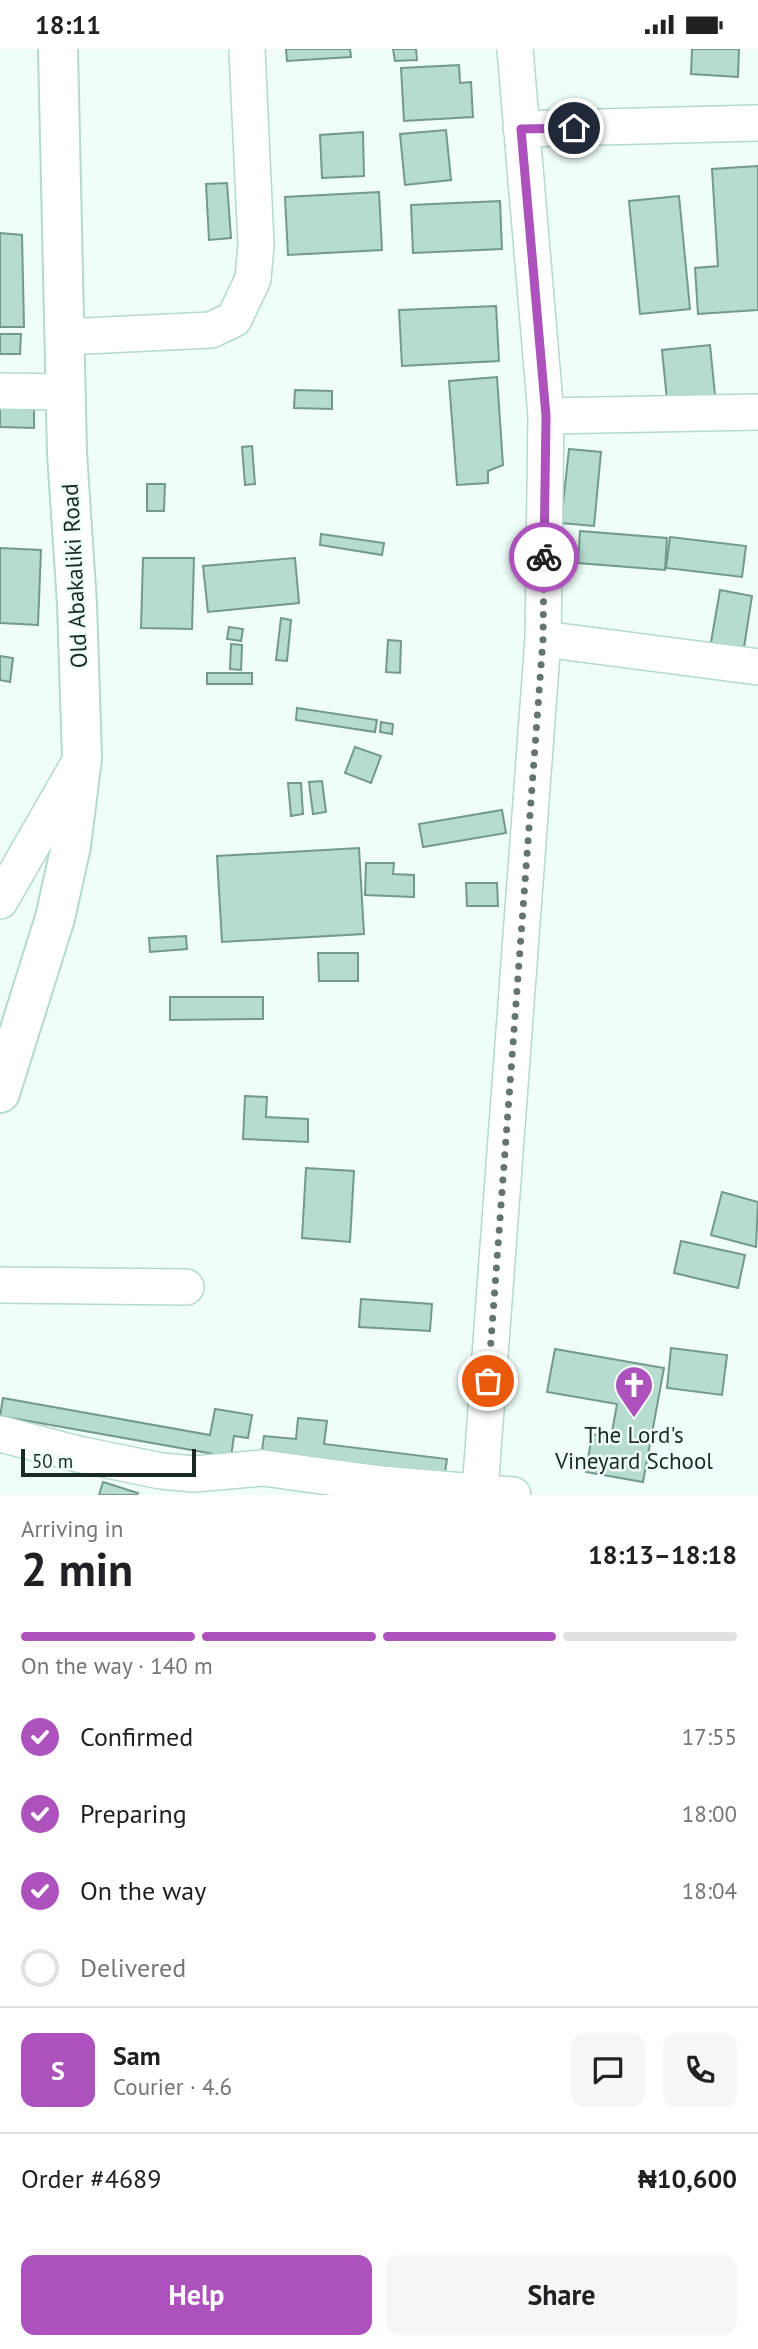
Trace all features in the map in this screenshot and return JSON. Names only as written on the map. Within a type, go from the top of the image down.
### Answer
[{"type":"main road","name":"Old Abakaliki Road","points":[[0,1093],[55,918],[71,846],[82,758],[77,604],[67,453],[58,49]]},
{"type":"street","points":[[64,337],[211,330],[234,319],[253,279],[256,245],[247,49]]},
{"type":"street","points":[[0,1434],[161,1471],[193,1485],[263,1468],[381,1484],[496,1493],[543,639],[546,416],[515,49]]},
{"type":"street","points":[[521,129],[758,124]]},
{"type":"street","points":[[0,391],[66,392]]},
{"type":"street","points":[[546,416],[758,412]]},
{"type":"street","points":[[543,639],[758,667]]},
{"type":"street","points":[[0,901],[82,758]]},
{"type":"street","points":[[0,1285],[186,1287]]},
{"type":"building","points":[[286,49],[350,49],[351,57],[287,61]]},
{"type":"building","points":[[393,49],[416,49],[417,60],[395,61]]},
{"type":"building","points":[[692,49],[739,49],[738,77],[691,74]]},
{"type":"building","points":[[459,65],[460,83],[471,82],[473,117],[404,121],[401,68]]},
{"type":"building","points":[[446,130],[451,180],[405,185],[400,134]]},
{"type":"building","points":[[363,132],[364,176],[322,178],[320,135]]},
{"type":"building","points":[[758,166],[758,310],[698,314],[695,268],[718,266],[712,169]]},
{"type":"building","points":[[227,183],[231,238],[209,240],[206,184]]},
{"type":"building","points":[[379,192],[382,250],[288,255],[285,197]]},
{"type":"building","points":[[679,196],[690,309],[640,314],[629,201]]},
{"type":"building","points":[[500,201],[502,249],[413,253],[411,205]]},
{"type":"building","points":[[0,233],[22,235],[24,327],[0,327]]},
{"type":"building","points":[[496,306],[499,361],[402,366],[399,310]]},
{"type":"building","points":[[0,334],[21,334],[20,354],[0,354]]},
{"type":"building","points":[[710,345],[716,405],[668,410],[662,350]]},
{"type":"building","points":[[497,377],[503,465],[488,471],[488,483],[457,485],[449,381]]},
{"type":"building","points":[[295,390],[332,391],[332,409],[294,408]]},
{"type":"building","points":[[0,401],[34,402],[34,428],[0,427]]},
{"type":"building","points":[[252,446],[255,484],[245,485],[242,447]]},
{"type":"building","points":[[569,449],[601,452],[594,526],[561,523]]},
{"type":"building","points":[[147,484],[165,484],[164,511],[147,511]]},
{"type":"building","points":[[580,531],[667,538],[665,570],[578,563]]},
{"type":"building","points":[[321,534],[384,543],[382,555],[320,545]]},
{"type":"building","points":[[670,537],[746,546],[742,577],[666,568]]},
{"type":"building","points":[[0,548],[41,550],[38,625],[0,623]]},
{"type":"building","points":[[143,558],[194,558],[192,629],[141,628]]},
{"type":"building","points":[[295,558],[299,603],[208,612],[203,566]]},
{"type":"building","points":[[720,590],[752,596],[743,654],[710,648]]},
{"type":"building","points":[[281,618],[291,620],[287,661],[276,660]]},
{"type":"building","points":[[229,627],[243,629],[241,641],[227,639]]},
{"type":"building","points":[[388,640],[401,641],[400,673],[386,672]]},
{"type":"building","points":[[231,644],[242,645],[241,670],[230,669]]},
{"type":"building","points":[[0,656],[13,658],[10,682],[0,680]]},
{"type":"building","points":[[207,673],[252,673],[252,684],[207,684]]},
{"type":"building","points":[[297,708],[377,720],[375,732],[296,720]]},
{"type":"building","points":[[381,722],[393,724],[392,734],[380,732]]},
{"type":"building","points":[[355,747],[381,756],[371,783],[345,773]]},
{"type":"building","points":[[322,781],[326,812],[313,814],[309,782]]},
{"type":"building","points":[[288,783],[301,783],[303,814],[291,816]]},
{"type":"building","points":[[502,810],[506,833],[423,847],[419,824]]},
{"type":"building","points":[[359,848],[364,934],[222,942],[217,856]]},
{"type":"building","points":[[366,863],[394,863],[393,874],[414,875],[414,897],[365,895]]},
{"type":"building","points":[[466,883],[497,883],[498,906],[467,906]]},
{"type":"building","points":[[186,936],[187,949],[150,952],[149,938]]},
{"type":"building","points":[[318,953],[358,953],[358,981],[319,981]]},
{"type":"building","points":[[170,997],[263,997],[263,1019],[170,1020]]},
{"type":"building","points":[[245,1096],[267,1097],[266,1117],[308,1119],[308,1142],[243,1139]]},
{"type":"building","points":[[306,1168],[354,1171],[350,1242],[302,1238]]},
{"type":"building","points":[[722,1192],[758,1202],[756,1247],[711,1235]]},
{"type":"building","points":[[681,1241],[745,1255],[738,1288],[674,1273]]},
{"type":"building","points":[[361,1299],[432,1304],[430,1331],[359,1327]]},
{"type":"building","points":[[671,1348],[727,1355],[722,1395],[667,1388]]},
{"type":"building","name":"The Lord's Vineyard School","points":[[555,1349],[664,1368],[643,1482],[586,1472],[592,1434],[611,1438],[617,1404],[547,1392]]},
{"type":"building","points":[[3,1398],[210,1435],[215,1409],[252,1415],[248,1438],[234,1436],[231,1457],[0,1416]]},
{"type":"building","points":[[298,1418],[327,1421],[324,1444],[447,1459],[444,1479],[261,1457],[264,1436],[296,1439]]},
{"type":"building","points":[[103,1482],[138,1493],[99,1495]]},
{"type":"way so far","points":[[488,1381],[543,639],[544,557]]},
{"type":"place","name":"The Lord's Vineyard School","points":[[634,1419]]},
{"type":"route","points":[[544,557],[546,416],[521,129],[574,128]]}]
